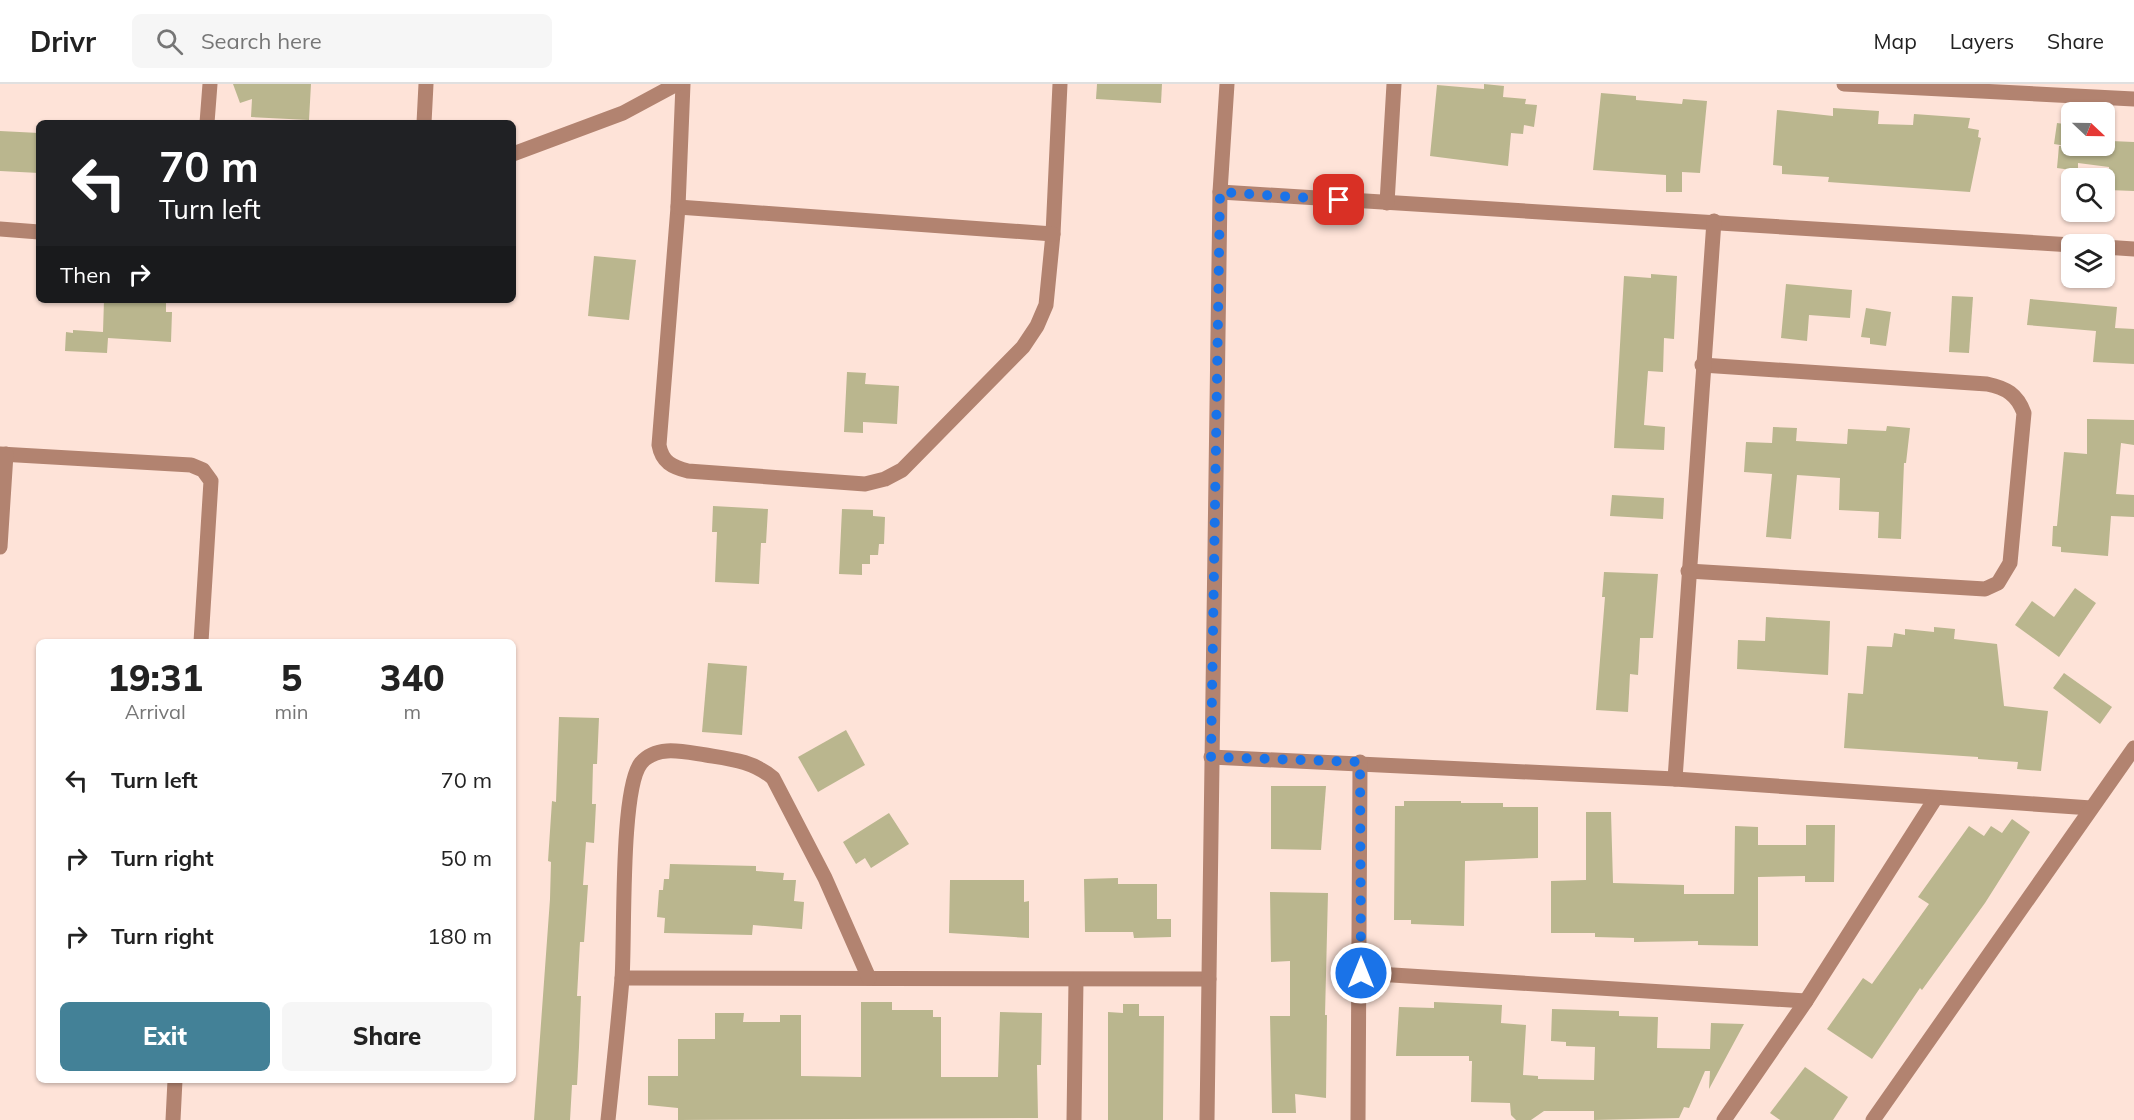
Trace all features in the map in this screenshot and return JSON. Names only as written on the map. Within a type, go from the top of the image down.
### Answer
[{"type":"street","points":[[207,120],[210,84]]},
{"type":"street","points":[[424,120],[426,84]]},
{"type":"street","points":[[516,153],[622,113],[677,84]]},
{"type":"street","points":[[684,84],[678,207],[659,445],[661,454],[675,468],[735,475],[865,484],[885,479],[902,470],[1023,347],[1037,326],[1046,305],[1053,234],[1060,84]]},
{"type":"street","points":[[1207,1120],[1220,192],[1227,84]]},
{"type":"street","points":[[1387,203],[1394,84]]},
{"type":"street","points":[[1844,84],[2007,87],[2134,99]]},
{"type":"street","points":[[1220,192],[2061,244]]},
{"type":"street","points":[[678,207],[1053,234]]},
{"type":"street","points":[[1675,779],[1702,365],[1714,221]]},
{"type":"street","points":[[0,229],[36,232]]},
{"type":"street","points":[[2115,248],[2134,249]]},
{"type":"street","points":[[1688,571],[1985,590],[1998,583],[2010,563],[2024,413],[2014,395],[2001,387],[1987,384],[1702,365]]},
{"type":"street","points":[[0,547],[3,454],[191,465],[203,470],[211,481],[201,639]]},
{"type":"street","points":[[1873,1120],[2134,748]]},
{"type":"street","points":[[608,1120],[622,978],[628,806],[634,776],[642,762],[672,750],[744,761],[762,768],[773,778],[825,878],[869,978]]},
{"type":"street","points":[[1211,757],[1360,762],[1675,779],[1935,799],[2091,808]]},
{"type":"street","points":[[1358,1120],[1361,973],[1360,762]]},
{"type":"street","points":[[1724,1120],[1806,1001],[1935,799]]},
{"type":"street","points":[[1361,973],[1806,1001]]},
{"type":"street","points":[[622,978],[1209,979]]},
{"type":"street","points":[[1074,1120],[1076,980]]},
{"type":"street","points":[[173,1120],[175,1083]]},
{"type":"building","points":[[233,84],[311,84],[309,120],[251,117],[252,99],[240,103]]},
{"type":"building","points":[[1097,84],[1162,84],[1161,103],[1096,99]]},
{"type":"building","points":[[1484,84],[1504,86],[1503,97],[1526,99],[1525,104],[1537,105],[1534,127],[1524,125],[1523,134],[1511,133],[1508,166],[1430,156],[1437,85],[1484,89]]},
{"type":"building","points":[[1601,93],[1636,96],[1636,100],[1682,104],[1683,99],[1707,101],[1700,173],[1682,172],[1682,192],[1666,192],[1666,175],[1593,170]]},
{"type":"building","points":[[1833,108],[1879,111],[1878,124],[1913,125],[1914,114],[1970,118],[1968,128],[1979,130],[1978,137],[1981,138],[1970,192],[1828,182],[1829,177],[1782,174],[1782,166],[1773,165],[1777,110],[1833,116]]},
{"type":"building","points":[[2057,123],[2061,124],[2061,145],[2054,144]]},
{"type":"building","points":[[0,131],[36,133],[36,173],[0,171]]},
{"type":"building","points":[[2115,141],[2134,142],[2134,191],[2115,190],[2115,168],[2078,163],[2078,168],[2057,168],[2059,146],[2061,146],[2061,156],[2115,156]]},
{"type":"building","points":[[594,256],[636,260],[629,320],[588,316]]},
{"type":"building","points":[[1651,274],[1677,276],[1674,339],[1664,338],[1663,372],[1648,371],[1644,425],[1665,427],[1664,450],[1614,448],[1624,276],[1651,278]]},
{"type":"building","points":[[1786,284],[1852,290],[1850,318],[1809,315],[1807,341],[1781,338]]},
{"type":"building","points":[[1952,296],[1973,297],[1969,353],[1949,352]]},
{"type":"building","points":[[2030,299],[2117,307],[2115,328],[2134,329],[2134,364],[2093,362],[2096,331],[2027,325]]},
{"type":"building","points":[[104,303],[166,303],[166,312],[172,312],[171,342],[108,338],[107,353],[65,351],[66,332],[73,333],[73,330],[103,332]]},
{"type":"building","points":[[1866,308],[1891,312],[1886,346],[1870,344],[1870,338],[1861,337]]},
{"type":"building","points":[[847,372],[866,373],[865,384],[899,386],[897,424],[863,422],[863,433],[844,432]]},
{"type":"building","points":[[2087,419],[2134,420],[2134,445],[2121,443],[2116,494],[2134,495],[2134,517],[2111,516],[2108,556],[2061,552],[2061,547],[2052,546],[2053,526],[2057,526],[2064,452],[2087,454]]},
{"type":"building","points":[[1887,426],[1910,428],[1906,463],[1904,463],[1901,539],[1878,538],[1879,512],[1839,510],[1840,478],[1797,475],[1791,539],[1766,537],[1772,474],[1744,472],[1746,442],[1772,443],[1773,427],[1797,428],[1796,441],[1847,444],[1848,429],[1886,431]]},
{"type":"building","points":[[1612,495],[1664,498],[1663,519],[1610,516]]},
{"type":"building","points":[[713,506],[768,509],[766,543],[761,543],[759,584],[715,582],[717,532],[712,532]]},
{"type":"building","points":[[842,509],[873,510],[873,516],[885,517],[884,544],[879,544],[878,555],[870,555],[870,564],[862,564],[862,575],[839,574]]},
{"type":"building","points":[[1604,572],[1658,574],[1653,638],[1640,638],[1638,675],[1630,674],[1628,712],[1596,710],[1605,597],[1602,597]]},
{"type":"building","points":[[2075,588],[2096,603],[2059,657],[2015,625],[2032,601],[2054,617]]},
{"type":"building","points":[[1766,617],[1830,621],[1828,675],[1737,669],[1738,640],[1765,641]]},
{"type":"building","points":[[1934,627],[1955,629],[1954,639],[1997,644],[2004,706],[2048,711],[2041,771],[2017,769],[2018,762],[1978,759],[1978,757],[1844,748],[1848,693],[1863,694],[1867,646],[1892,647],[1894,633],[1905,635],[1905,629],[1934,632]]},
{"type":"building","points":[[708,663],[747,666],[742,735],[702,732]]},
{"type":"building","points":[[2064,673],[2112,707],[2100,724],[2053,688]]},
{"type":"building","points":[[559,717],[599,718],[597,764],[593,764],[592,804],[596,804],[594,843],[586,842],[583,885],[588,885],[584,942],[580,942],[577,996],[581,996],[577,1085],[572,1085],[570,1120],[534,1120],[550,899],[551,862],[548,861],[552,801],[556,802]]},
{"type":"building","points":[[846,730],[865,765],[818,792],[798,757]]},
{"type":"building","points":[[1271,786],[1326,786],[1321,850],[1271,849]]},
{"type":"building","points":[[1404,801],[1461,801],[1461,803],[1503,803],[1503,807],[1538,807],[1538,858],[1465,861],[1464,926],[1411,924],[1411,920],[1394,920],[1395,806],[1404,806]]},
{"type":"building","points":[[1586,812],[1611,812],[1613,883],[1684,885],[1684,894],[1734,894],[1735,826],[1758,827],[1758,845],[1806,845],[1806,825],[1835,825],[1834,882],[1805,882],[1805,876],[1758,877],[1758,946],[1698,945],[1698,941],[1634,942],[1634,938],[1595,937],[1595,933],[1551,933],[1551,881],[1586,880]]},
{"type":"building","points":[[889,813],[909,844],[871,868],[865,858],[856,864],[843,842]]},
{"type":"building","points":[[2012,819],[2030,832],[1985,903],[1922,990],[1920,988],[1872,1059],[1827,1029],[1863,978],[1872,984],[1929,904],[1918,897],[1969,826],[1984,836],[1991,826],[2002,833]]},
{"type":"building","points":[[670,864],[756,866],[756,871],[784,873],[783,880],[796,880],[794,901],[804,902],[802,929],[753,925],[752,935],[664,933],[665,918],[657,917],[659,890],[663,890],[664,879],[669,879]]},
{"type":"building","points":[[1118,878],[1118,884],[1157,884],[1157,919],[1171,919],[1171,937],[1134,938],[1133,932],[1085,932],[1084,879]]},
{"type":"building","points":[[950,880],[1024,880],[1024,902],[1029,901],[1029,938],[949,933]]},
{"type":"building","points":[[1270,892],[1328,893],[1325,1015],[1327,1015],[1326,1098],[1295,1094],[1296,1113],[1272,1113],[1270,1016],[1290,1016],[1290,961],[1271,962]]},
{"type":"building","points":[[861,1002],[892,1002],[892,1010],[933,1010],[933,1017],[941,1017],[941,1077],[998,1077],[1000,1012],[1042,1013],[1041,1065],[1037,1065],[1038,1118],[678,1120],[678,1108],[648,1105],[648,1076],[678,1076],[678,1039],[715,1039],[715,1013],[744,1013],[743,1022],[780,1022],[780,1015],[801,1015],[801,1076],[861,1077]]},
{"type":"building","points":[[1434,1002],[1502,1005],[1501,1023],[1526,1025],[1523,1075],[1538,1076],[1538,1079],[1594,1080],[1595,1047],[1566,1046],[1566,1042],[1551,1041],[1552,1009],[1619,1011],[1619,1016],[1658,1017],[1657,1048],[1710,1049],[1711,1023],[1744,1024],[1709,1089],[1710,1071],[1705,1071],[1689,1108],[1684,1107],[1679,1118],[1594,1120],[1594,1111],[1544,1111],[1531,1120],[1516,1120],[1511,1115],[1510,1103],[1471,1102],[1472,1061],[1469,1061],[1469,1056],[1396,1056],[1399,1007],[1434,1008]]},
{"type":"building","points":[[1123,1004],[1139,1004],[1139,1016],[1164,1016],[1163,1120],[1108,1120],[1108,1012],[1123,1013]]},
{"type":"building","points":[[1805,1067],[1848,1097],[1833,1120],[1780,1120],[1770,1113]]},
{"type":"route","points":[[1339,200],[1220,192],[1211,757],[1360,762],[1361,973]]}]
